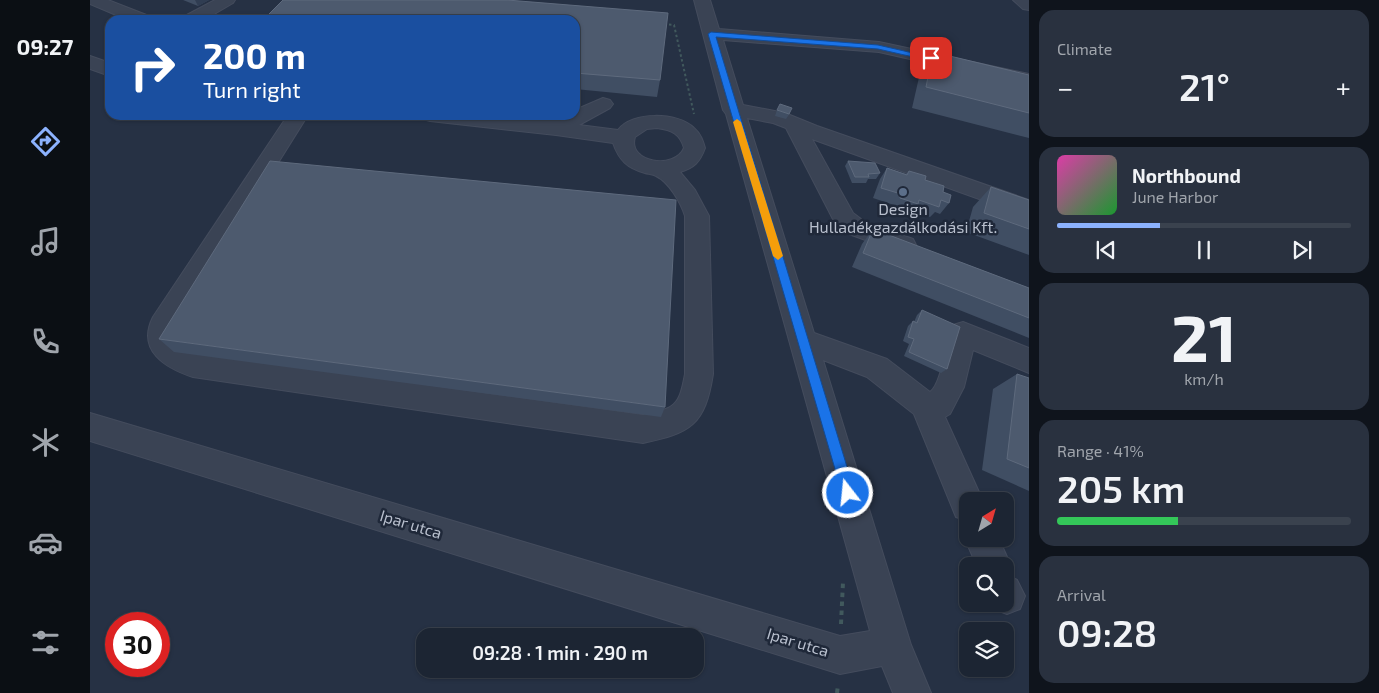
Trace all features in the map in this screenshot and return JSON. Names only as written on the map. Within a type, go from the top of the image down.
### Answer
[{"type":"street","points":[[94,0],[131,15]]},
{"type":"street","points":[[199,15],[227,0]]},
{"type":"street","points":[[702,0],[733,110],[804,341],[893,645],[912,693]]},
{"type":"street","points":[[1021,0],[1029,5]]},
{"type":"street","points":[[711,34],[878,47],[1029,80]]},
{"type":"street","points":[[90,62],[105,68]]},
{"type":"street","points":[[580,116],[603,104]]},
{"type":"street","points":[[733,110],[778,117],[1029,209]]},
{"type":"street","points":[[295,120],[162,325],[161,340],[168,352],[179,360],[193,365],[643,429],[671,424],[686,414],[696,397],[699,374],[697,216],[692,201],[681,184],[662,169]]},
{"type":"street","points":[[516,120],[624,138]]},
{"type":"street","points":[[556,128],[572,120]]},
{"type":"street","points":[[657,122],[679,127],[693,140],[695,151],[688,161],[674,168],[662,169],[650,167],[634,160],[625,150],[624,138],[628,131],[636,126],[657,122]]},
{"type":"street","points":[[794,124],[844,218],[857,228],[920,252]]},
{"type":"street","points":[[925,405],[940,405],[950,387],[962,333],[1029,360]]},
{"type":"street","points":[[804,341],[877,368],[925,405],[962,492]]},
{"type":"street","name":"Ipar utca","points":[[90,427],[840,655],[893,645]]},
{"type":"path","points":[[664,24],[674,25],[696,121],[693,140]]},
{"type":"building","points":[[283,0],[507,0],[668,13],[660,80],[580,73],[580,15],[268,15]]},
{"type":"building","points":[[933,52],[1029,75],[1029,113],[926,87]]},
{"type":"building","points":[[780,104],[792,108],[789,114],[777,110]]},
{"type":"building","points":[[270,161],[676,200],[665,407],[159,339]]},
{"type":"building","points":[[848,161],[875,163],[880,173],[868,174],[869,177],[855,177]]},
{"type":"building","points":[[887,168],[907,175],[909,171],[926,176],[925,180],[944,186],[943,192],[951,195],[949,203],[941,200],[939,207],[919,200],[918,204],[900,198],[901,194],[881,188]]},
{"type":"building","points":[[991,187],[1029,200],[1029,229],[984,213]]},
{"type":"building","points":[[873,229],[1029,288],[1029,318],[863,253]]},
{"type":"building","points":[[922,310],[960,327],[947,369],[909,352],[914,339],[908,337],[913,321],[917,323]]},
{"type":"building","points":[[1017,374],[1029,378],[1029,468],[1007,459]]},
{"type":"slow traffic","points":[[737,122],[778,256]]},
{"type":"place","name":"Design Hulladékgazdálkodási Kft.","points":[[903,192]]},
{"type":"route","points":[[848,493],[711,34],[878,47],[931,58]]}]
